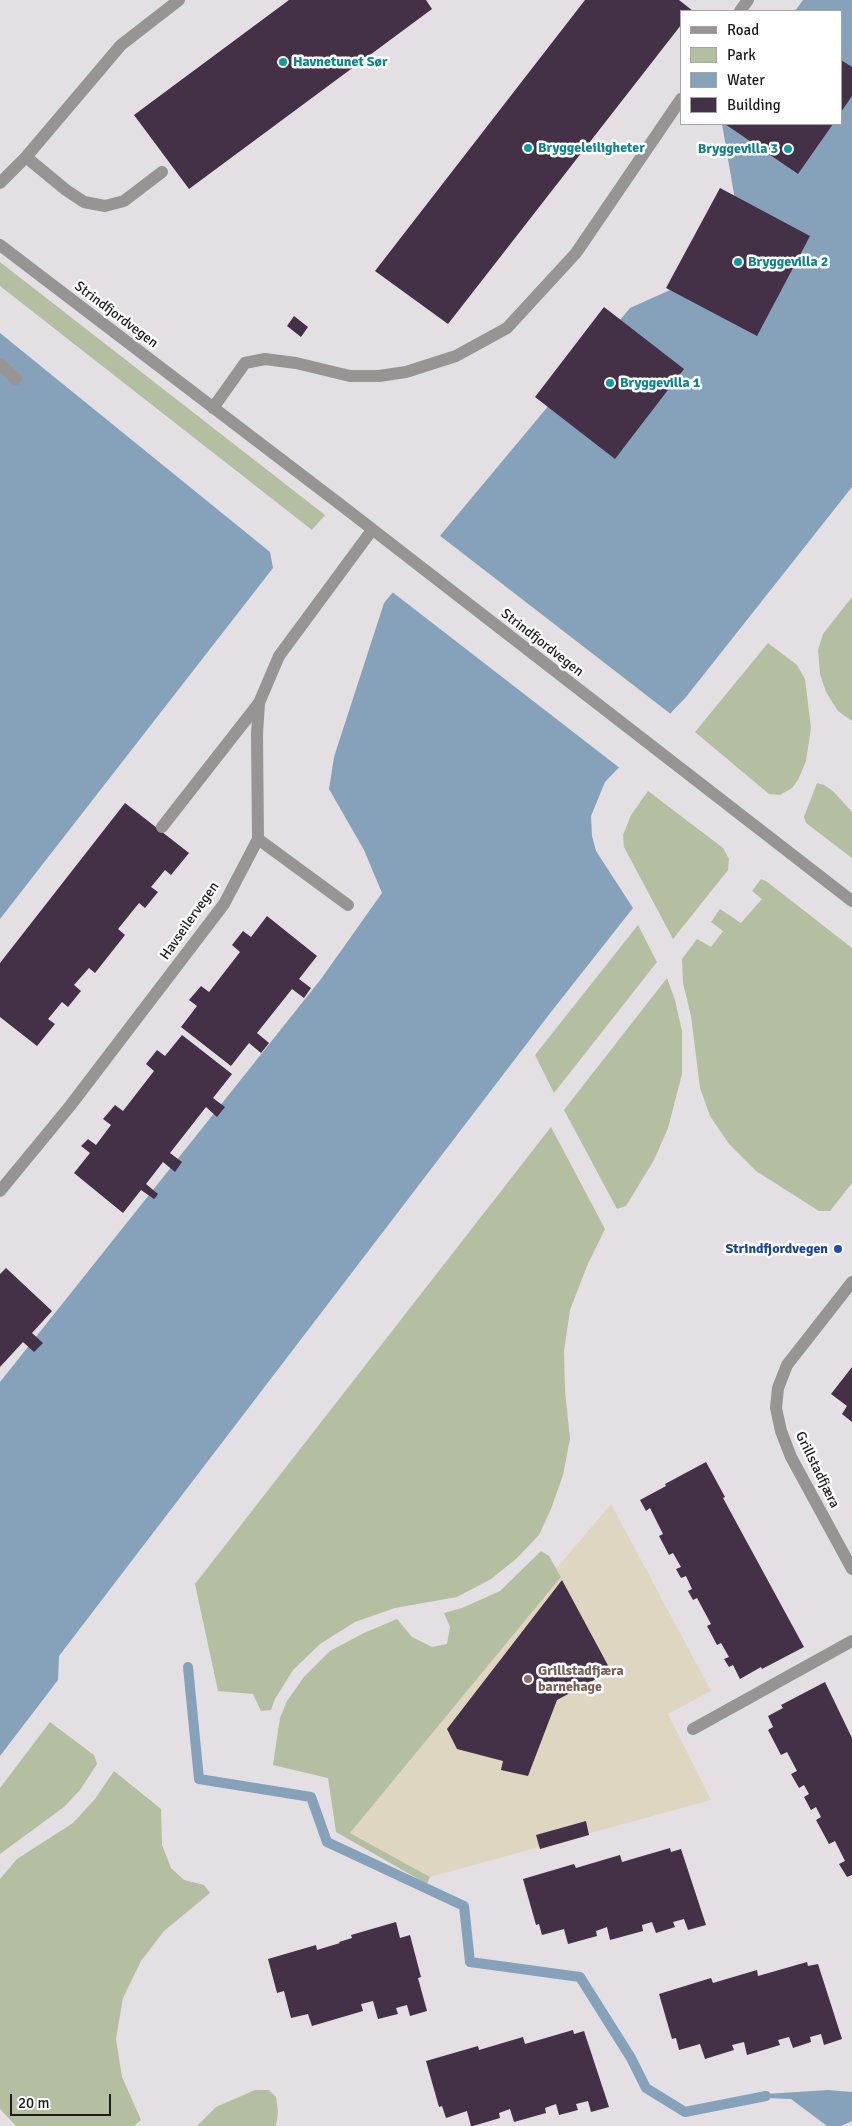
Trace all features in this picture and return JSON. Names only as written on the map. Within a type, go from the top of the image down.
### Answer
[{"type":"street","points":[[0,184],[26,158],[121,45],[179,0]]},
{"type":"street","points":[[213,408],[246,364],[265,359],[296,363],[350,376],[379,376],[406,372],[456,356],[507,328],[576,253],[680,100]]},
{"type":"street","points":[[26,158],[84,202],[105,206],[124,201],[162,172]]},
{"type":"street","name":"Strindfjordvegen","points":[[0,245],[852,901]]},
{"type":"street","points":[[0,364],[16,379]]},
{"type":"street","name":"Havseilervegen","points":[[0,1191],[70,1106],[224,904],[258,839],[257,734],[259,703],[279,656],[372,530]]},
{"type":"street","points":[[162,827],[259,703]]},
{"type":"street","points":[[258,839],[348,905]]},
{"type":"street","name":"Grillstadfjæra","points":[[852,1282],[787,1365],[778,1388],[776,1408],[781,1431],[791,1457],[852,1570]]},
{"type":"street","points":[[693,1729],[852,1641]]},
{"type":"shaded area","points":[[611,1504],[711,1691],[668,1714],[711,1800],[430,1877],[350,1833],[561,1577],[557,1568]]},
{"type":"green space","points":[[0,262],[325,515],[312,530],[0,286]]},
{"type":"green space","points":[[852,597],[852,721],[838,711],[826,692],[820,674],[818,650],[823,634]]},
{"type":"green space","points":[[768,643],[797,665],[805,679],[811,728],[806,761],[798,780],[792,788],[780,795],[769,794],[695,732]]},
{"type":"green space","points":[[817,783],[833,791],[852,812],[852,858],[806,823],[804,817]]},
{"type":"green space","points":[[648,791],[723,848],[729,859],[728,870],[673,939],[624,847],[623,835],[631,815]]},
{"type":"green space","points":[[761,879],[852,948],[852,1183],[830,1211],[819,1211],[756,1171],[729,1144],[710,1116],[700,1088],[691,1016],[683,983],[682,959],[697,939],[711,947],[723,931],[711,922],[720,909],[741,923],[762,899],[752,891]]},
{"type":"green space","points":[[638,925],[657,962],[554,1093],[535,1055]]},
{"type":"green space","points":[[667,978],[675,1000],[682,1031],[682,1074],[668,1128],[654,1160],[626,1206],[617,1209],[564,1110]]},
{"type":"green space","points":[[551,1127],[605,1229],[587,1266],[570,1310],[564,1351],[565,1391],[570,1439],[563,1475],[539,1535],[516,1559],[491,1579],[457,1597],[395,1608],[355,1622],[320,1644],[293,1670],[275,1699],[271,1710],[261,1711],[253,1694],[218,1691],[195,1584]]},
{"type":"green space","points":[[541,1551],[549,1556],[561,1577],[350,1833],[430,1877],[427,1884],[336,1832],[328,1778],[273,1765],[280,1718],[287,1701],[304,1677],[330,1651],[364,1633],[397,1619],[412,1637],[432,1647],[447,1644],[450,1627],[444,1613],[462,1608],[500,1591]]},
{"type":"green space","points":[[50,1722],[94,1755],[97,1764],[80,1790],[64,1807],[0,1854],[0,1788]]},
{"type":"green space","points":[[114,1771],[161,1809],[162,1845],[171,1868],[184,1880],[204,1885],[210,1893],[164,1931],[141,1961],[123,1998],[116,2039],[122,2077],[141,2120],[134,2126],[16,2126],[0,2109],[0,1879],[17,1859],[73,1823],[95,1799]]},
{"type":"green space","points":[[255,2090],[269,2090],[276,2097],[278,2112],[276,2126],[197,2126],[216,2107]]},
{"type":"water","points":[[803,0],[852,0],[852,487],[686,697],[605,782],[591,816],[592,836],[596,851],[633,908],[551,1012],[59,1656],[58,1680],[0,1756],[0,1382],[321,979],[382,893],[364,850],[329,789],[334,757],[384,603],[630,308],[688,282],[735,200],[722,125],[842,125],[842,10],[796,10]]},
{"type":"water","points":[[0,333],[270,552],[273,568],[0,919]]},
{"type":"water","points":[[828,2090],[852,2092],[852,2121],[841,2126],[827,2126],[791,2099],[766,2098],[766,2094]]},
{"type":"pier","points":[[439,535],[672,715],[621,769],[391,591]]},
{"type":"building","name":"Havnetunet Sør","points":[[289,0],[426,0],[432,9],[189,189],[134,115]]},
{"type":"building","name":"Bryggeleiligheter","points":[[585,0],[679,0],[692,10],[680,10],[680,26],[448,324],[375,271]]},
{"type":"building","points":[[842,61],[852,67],[852,96],[842,111]]},
{"type":"building","name":"Bryggevilla 3","points":[[726,125],[832,125],[798,174]]},
{"type":"building","name":"Bryggevilla 2","points":[[720,188],[810,236],[757,336],[666,288]]},
{"type":"building","name":"Bryggevilla 1","points":[[604,307],[684,369],[615,459],[535,397]]},
{"type":"building","points":[[294,316],[308,327],[301,337],[287,326]]},
{"type":"building","points":[[125,803],[189,853],[171,875],[165,870],[151,887],[158,892],[145,908],[139,903],[118,929],[125,935],[95,973],[89,968],[74,985],[81,991],[68,1007],[62,1002],[48,1019],[55,1024],[37,1046],[0,1017],[0,963]]},
{"type":"building","points":[[267,916],[317,956],[299,979],[311,988],[304,998],[292,989],[257,1033],[269,1043],[261,1053],[249,1043],[231,1066],[181,1027],[197,1006],[189,1000],[201,986],[209,992],[240,952],[232,945],[243,931],[251,937]]},
{"type":"building","points":[[182,1035],[232,1074],[213,1098],[225,1107],[217,1117],[206,1107],[170,1153],[182,1162],[175,1172],[163,1162],[146,1184],[158,1194],[156,1197],[154,1199],[141,1190],[123,1213],[74,1173],[90,1153],[81,1146],[88,1139],[96,1145],[111,1125],[103,1119],[115,1105],[123,1111],[154,1071],[146,1064],[157,1050],[165,1056]]},
{"type":"building","points":[[6,1268],[52,1311],[32,1333],[43,1343],[34,1352],[23,1342],[0,1367],[0,1274]]},
{"type":"building","points":[[852,1367],[852,1422],[842,1414],[847,1406],[831,1394]]},
{"type":"building","points":[[706,1462],[725,1497],[723,1498],[804,1647],[740,1679],[733,1665],[729,1667],[724,1659],[729,1657],[721,1643],[717,1645],[707,1626],[711,1624],[697,1598],[693,1600],[688,1591],[692,1589],[686,1576],[681,1578],[676,1569],[681,1567],[673,1553],[669,1555],[659,1536],[663,1534],[650,1508],[646,1511],[640,1500]]},
{"type":"building","points":[[562,1580],[611,1671],[557,1700],[528,1776],[501,1770],[503,1761],[457,1749],[447,1729]]},
{"type":"building","points":[[825,1682],[852,1738],[852,1875],[847,1877],[839,1864],[845,1861],[835,1841],[829,1844],[816,1820],[821,1817],[816,1807],[811,1810],[804,1797],[809,1794],[804,1785],[799,1788],[791,1774],[797,1771],[787,1752],[781,1755],[768,1730],[773,1727],[768,1716],[783,1708],[781,1705]]},
{"type":"building","points":[[586,1821],[589,1835],[540,1849],[536,1835]]},
{"type":"building","points":[[670,1848],[671,1852],[681,1849],[706,1925],[688,1930],[684,1919],[673,1922],[675,1927],[656,1933],[652,1922],[642,1925],[643,1931],[610,1940],[607,1927],[596,1931],[597,1936],[568,1944],[564,1929],[542,1935],[539,1924],[536,1925],[523,1879],[574,1864],[576,1868],[620,1855],[622,1862]]},
{"type":"building","points":[[396,1922],[400,1938],[410,1935],[421,1977],[418,1978],[427,2011],[410,2016],[407,2005],[396,2008],[398,2014],[378,2019],[373,2001],[361,2004],[363,2011],[312,2026],[308,2014],[291,2018],[284,1991],[277,1993],[268,1959],[316,1945],[317,1950],[352,1938],[351,1935]]},
{"type":"building","points":[[807,1962],[808,1966],[818,1964],[842,2039],[824,2045],[821,2034],[810,2037],[811,2042],[793,2048],[789,2037],[778,2040],[780,2045],[747,2055],[744,2042],[732,2045],[734,2050],[705,2059],[700,2044],[679,2050],[676,2038],[672,2039],[659,1994],[711,1978],[713,1983],[757,1970],[758,1976]]},
{"type":"building","points":[[573,2030],[574,2034],[584,2031],[609,2107],[591,2112],[588,2101],[576,2104],[578,2110],[559,2115],[556,2104],[545,2108],[546,2113],[514,2122],[510,2109],[499,2113],[500,2118],[471,2126],[467,2111],[446,2118],[442,2106],[439,2107],[426,2061],[478,2046],[479,2050],[523,2037],[525,2044]]},
{"type":"waterway","points":[[188,1667],[199,1779],[311,1797],[327,1842],[464,1906],[470,1962],[580,1977],[631,2058],[646,2088],[685,2112],[766,2096]]},
{"type":"place","name":"Havnetunet Sør","points":[[283,62]]},
{"type":"place","name":"Bryggeleiligheter","points":[[528,148]]},
{"type":"place","name":"Bryggevilla 3","points":[[788,149]]},
{"type":"place","name":"Bryggevilla 2","points":[[738,262]]},
{"type":"place","name":"Bryggevilla 1","points":[[610,383]]},
{"type":"place","name":"Strindfjordvegen","points":[[838,1249]]},
{"type":"place","name":"Grillstadfjæra barnehage","points":[[528,1679]]}]
